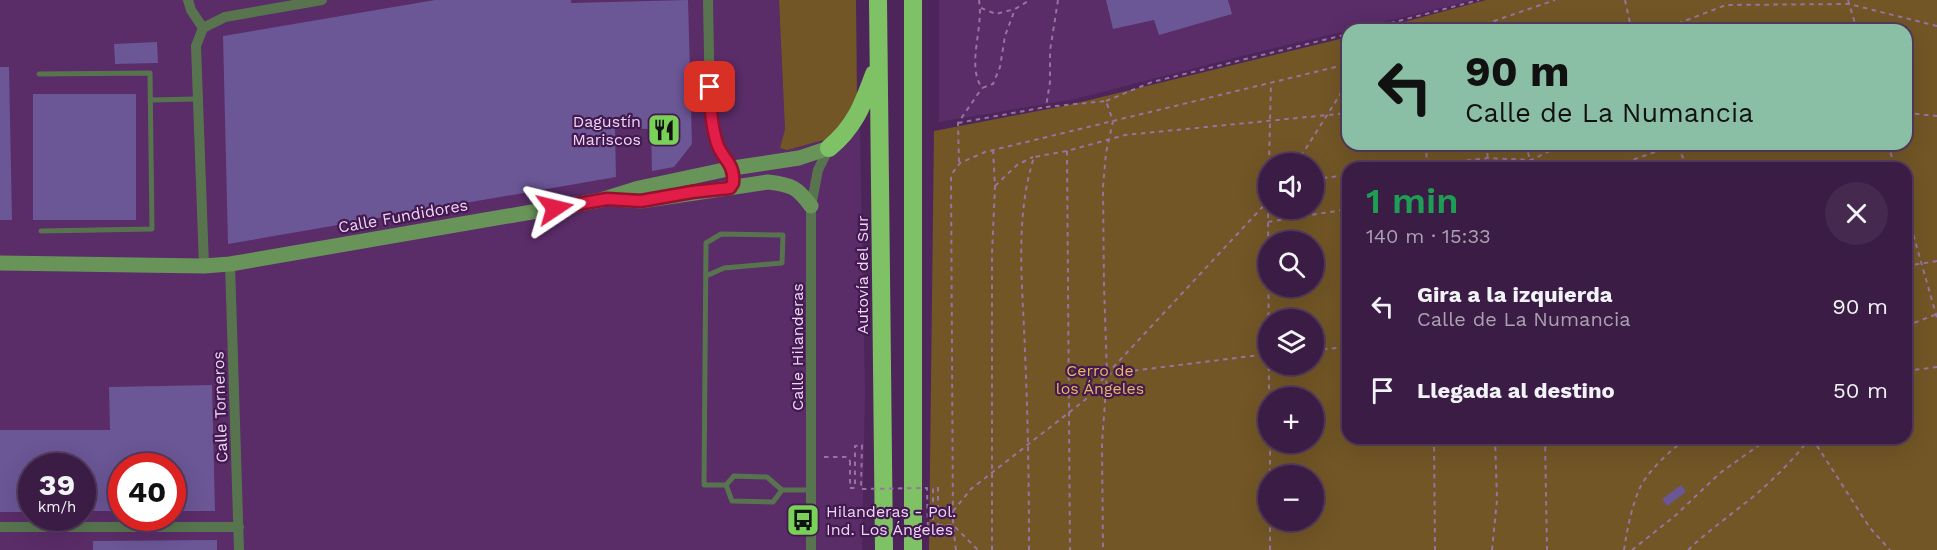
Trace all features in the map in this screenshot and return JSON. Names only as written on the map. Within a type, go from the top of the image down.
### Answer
[{"type":"highway","name":"Autovía del Sur","points":[[878,0],[884,550]]},
{"type":"highway","points":[[912,550],[913,0]]},
{"type":"highway","points":[[829,148],[843,136],[858,116],[878,65]]},
{"type":"street","points":[[188,0],[191,10],[202,27]]},
{"type":"street","points":[[204,266],[196,46],[202,27],[225,17],[322,0]]},
{"type":"street","points":[[708,0],[710,109],[716,142],[733,168],[733,183],[730,188]]},
{"type":"street","name":"Calle Fundidores","points":[[0,263],[204,266],[230,264],[607,199],[639,188],[733,168],[799,158],[829,148]]},
{"type":"street","name":"Calle Hilanderas","points":[[811,550],[811,206],[818,170],[829,148]]},
{"type":"street","name":"Calle Fundidores","points":[[607,199],[641,201],[768,182],[787,184],[799,190],[811,206]]},
{"type":"street","name":"Calle Torneros","points":[[230,264],[239,550]]},
{"type":"street","points":[[0,527],[239,527]]},
{"type":"lane","points":[[39,74],[150,73],[152,230],[41,231]]},
{"type":"lane","points":[[150,100],[197,99]]},
{"type":"lane","points":[[706,276],[724,268],[782,263],[783,235],[721,234],[706,243],[704,485],[726,485],[734,477],[767,477],[782,490],[811,490]]},
{"type":"lane","points":[[726,485],[732,501],[773,502],[782,490]]},
{"type":"path","points":[[980,0],[982,14],[975,56],[975,78],[982,88]]},
{"type":"path","points":[[1022,0],[1022,5]]},
{"type":"path","points":[[981,8],[996,14],[1015,9],[1030,0]]},
{"type":"path","points":[[1046,107],[1050,82],[1050,51],[1058,0]]},
{"type":"path","points":[[1387,24],[1479,0]]},
{"type":"path","points":[[1484,24],[1555,0]]},
{"type":"path","points":[[1625,0],[1631,24]]},
{"type":"path","points":[[1677,24],[1726,6],[1849,2],[1937,26]]},
{"type":"path","points":[[1849,2],[1855,24]]},
{"type":"path","points":[[960,163],[958,123],[982,88],[993,84],[1000,67],[1005,36],[1015,9]]},
{"type":"path","points":[[958,123],[1046,107],[1106,101],[1152,81],[1342,35]]},
{"type":"path","points":[[956,550],[953,525],[951,175],[960,163],[993,149],[1342,65]]},
{"type":"path","points":[[1269,153],[1271,83]]},
{"type":"path","points":[[1303,153],[1342,91]]},
{"type":"path","points":[[1103,550],[1102,443],[1107,374],[1103,187],[1113,121],[1106,101]]},
{"type":"path","points":[[995,186],[1017,165],[1034,157],[1067,151],[1125,135],[1342,113]]},
{"type":"path","points":[[1912,114],[1937,116]]},
{"type":"path","points":[[992,550],[992,254],[995,186],[993,149]]},
{"type":"path","points":[[1487,150],[1488,162]]},
{"type":"path","points":[[1527,150],[1531,160]]},
{"type":"path","points":[[1461,162],[1488,158],[1531,160],[1552,150]]},
{"type":"path","points":[[1628,162],[1658,150]]},
{"type":"path","points":[[1067,151],[1067,415],[1070,550]]},
{"type":"path","points":[[1029,550],[1029,445],[1021,228],[1028,176],[1034,157]]},
{"type":"path","points":[[1324,178],[1342,176]]},
{"type":"path","points":[[1269,309],[1268,222],[1342,210]]},
{"type":"path","points":[[953,511],[971,489],[1085,400],[1258,212]]},
{"type":"path","points":[[1912,229],[1937,315],[1912,324]]},
{"type":"path","points":[[1912,265],[1937,261]]},
{"type":"path","points":[[1324,349],[1342,348]]},
{"type":"path","points":[[1107,374],[1258,355]]},
{"type":"path","points":[[1912,370],[1937,367]]},
{"type":"path","points":[[1434,444],[1435,550]]},
{"type":"path","points":[[1492,550],[1497,500],[1495,444]]},
{"type":"path","points":[[1547,550],[1545,446],[1549,444]]},
{"type":"path","points":[[1623,550],[1639,488],[1670,451],[1679,444]]},
{"type":"path","points":[[1632,550],[1676,515],[1720,473],[1761,444]]},
{"type":"path","points":[[1688,550],[1706,532],[1754,496],[1806,444]]},
{"type":"path","points":[[1815,444],[1870,528],[1890,550]]},
{"type":"path","points":[[812,457],[848,458],[850,488],[855,488],[855,446],[862,445],[861,489],[927,488],[928,532],[933,532],[933,488],[938,488],[938,525],[953,525],[978,550]]},
{"type":"path","points":[[1270,531],[1270,550]]},
{"type":"shaded area","points":[[0,0],[779,0],[785,129],[780,148],[787,150],[824,140],[850,119],[860,131],[865,392],[862,550],[0,550]]},
{"type":"shaded area","points":[[939,0],[1474,0],[1374,24],[1342,24],[1342,32],[1075,99],[939,122]]},
{"type":"green space","points":[[779,0],[856,0],[857,99],[838,130],[824,140],[787,150],[780,148],[785,129]]},
{"type":"green space","name":"Cerro de los Ángeles","points":[[1486,0],[1937,0],[1937,550],[929,550],[934,131],[1069,105],[1342,38],[1342,150],[1912,150],[1912,24],[1396,24]]},
{"type":"building","points":[[435,0],[571,0],[571,3],[688,0],[692,144],[674,167],[652,171],[651,129],[615,128],[616,177],[228,244],[223,36]]},
{"type":"building","points":[[1106,0],[1228,0],[1232,14],[1159,35],[1154,20],[1113,29]]},
{"type":"building","points":[[157,42],[158,63],[115,64],[114,44]]},
{"type":"building","points":[[0,67],[9,67],[12,220],[0,220]]},
{"type":"building","points":[[33,94],[136,94],[136,220],[33,220]]},
{"type":"building","points":[[212,385],[215,511],[186,511],[186,453],[108,453],[108,511],[96,511],[96,453],[18,453],[18,512],[0,512],[0,430],[110,430],[109,387]]},
{"type":"building","points":[[1681,485],[1686,492],[1667,506],[1662,499]]},
{"type":"building","points":[[217,540],[217,550],[93,550],[93,541]]},
{"type":"place","name":"Dagustín Mariscos","points":[[664,130]]},
{"type":"place","name":"Hilanderas - Pol. Ind. Los Ángeles","points":[[803,520]]},
{"type":"route","points":[[555,208],[607,199],[641,201],[730,188],[733,183],[733,168],[716,142],[710,109],[710,87]]}]
